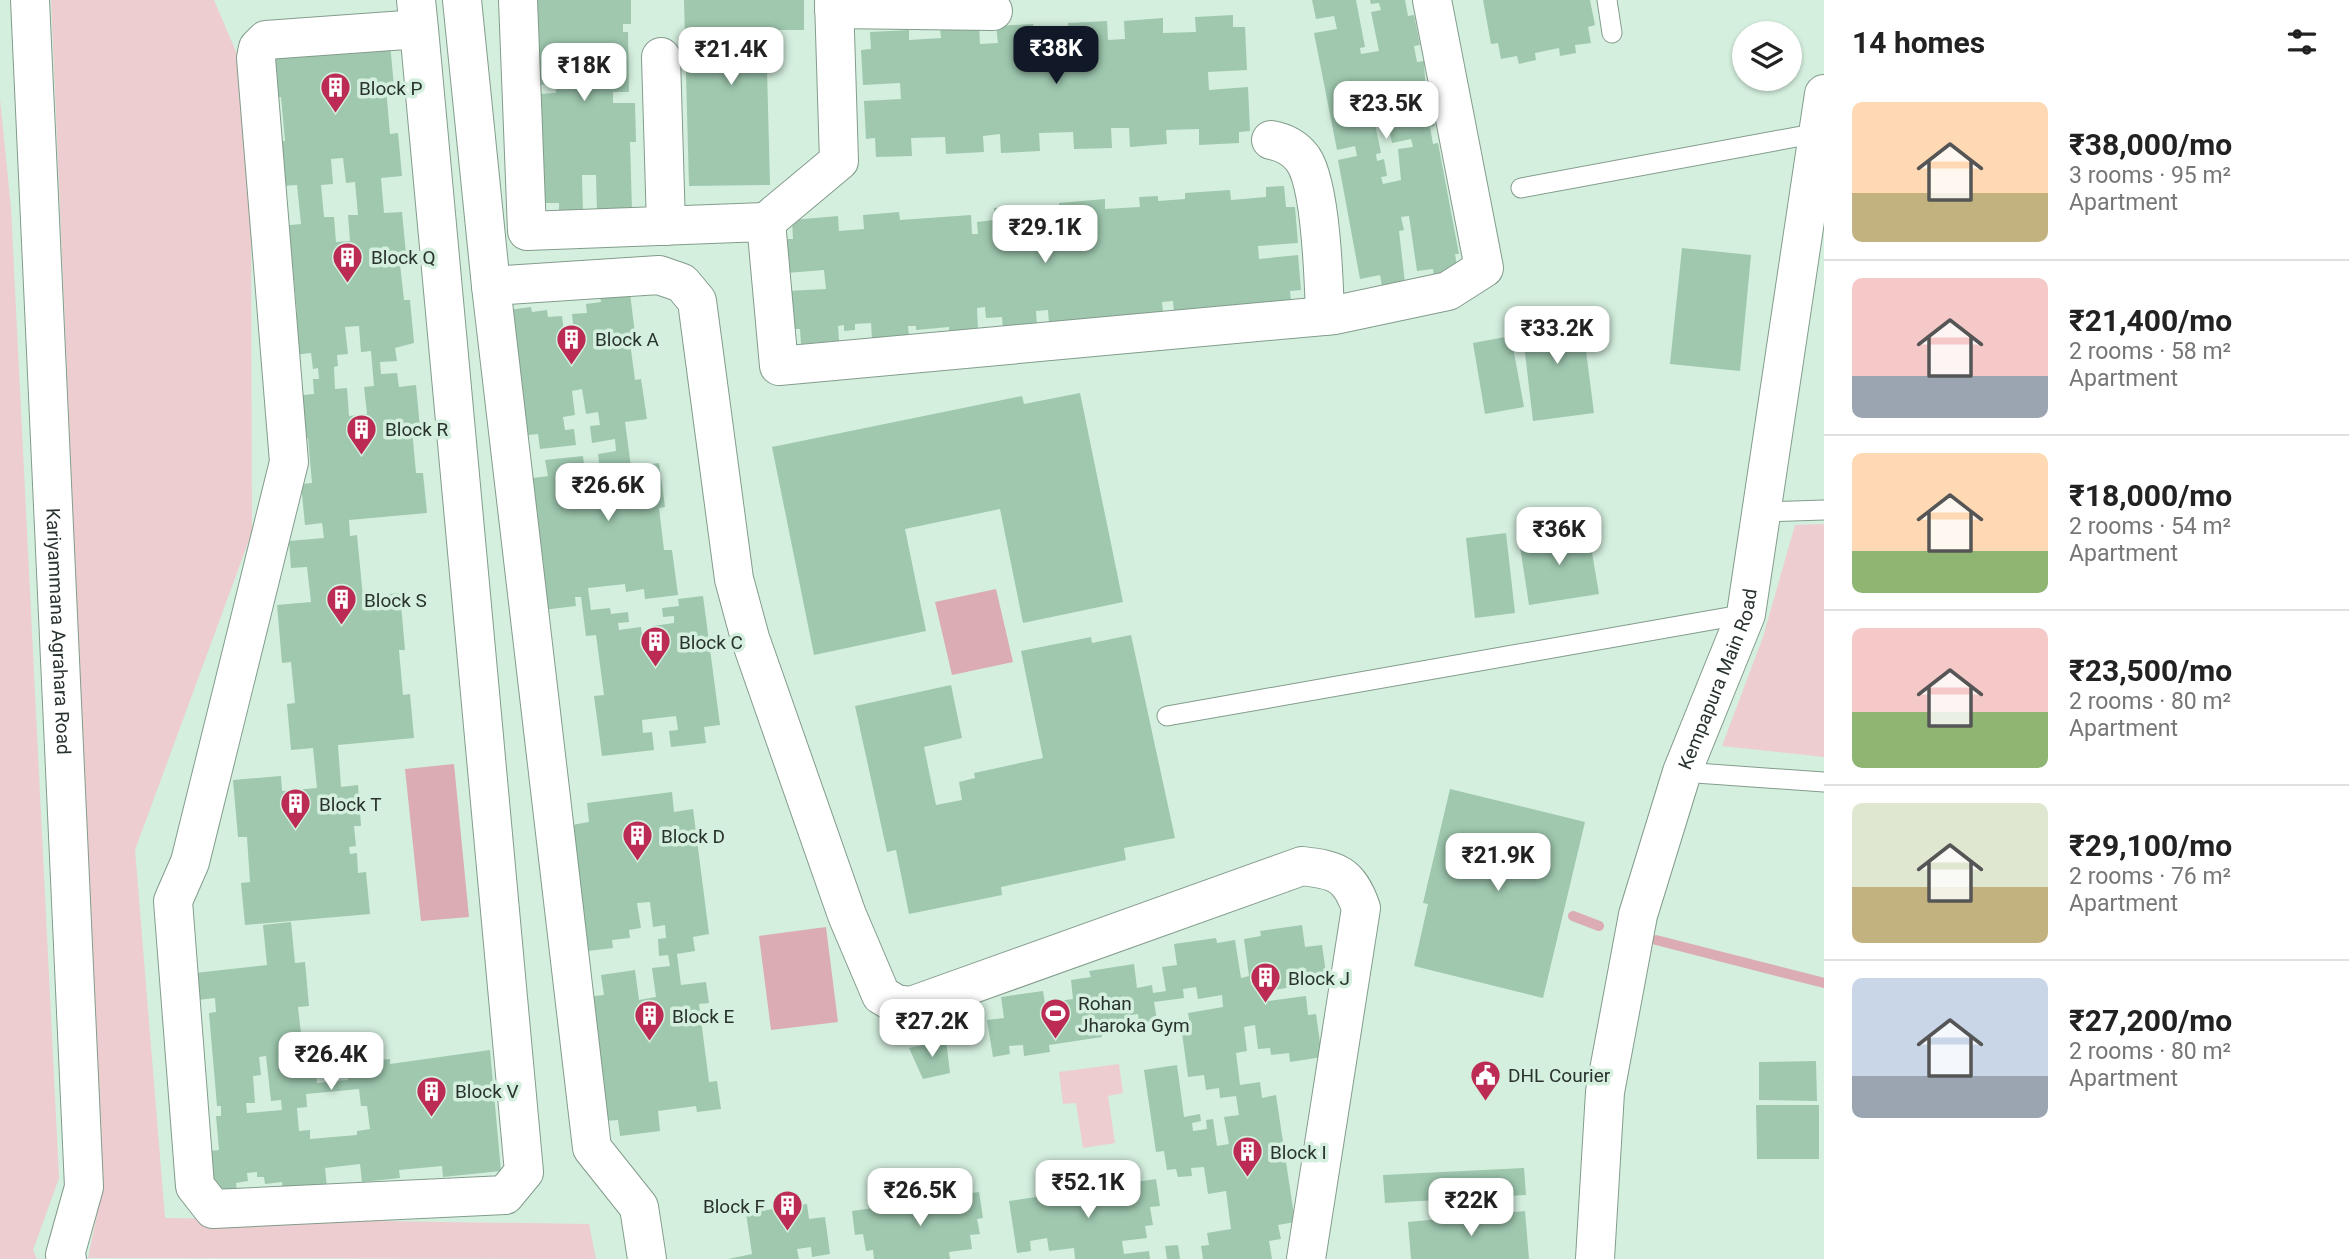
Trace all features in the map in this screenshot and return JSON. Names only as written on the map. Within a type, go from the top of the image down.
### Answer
[{"type":"street","name":"Kariyammana Agrahara Road","points":[[30,0],[84,1187],[65,1255],[67,1259]]},
{"type":"street","points":[[463,0],[491,286],[592,1148],[639,1208],[647,1259]]},
{"type":"street","points":[[518,0],[527,231],[766,222],[839,161],[834,4],[993,11]]},
{"type":"street","points":[[766,222],[779,366],[1325,316],[1448,291],[1485,268],[1432,0]]},
{"type":"street","points":[[418,15],[524,1172],[505,1195],[213,1209],[195,1186],[173,901],[190,862],[289,462],[256,58],[258,48],[266,40],[418,15]]},
{"type":"street","points":[[661,57],[666,226]]},
{"type":"street","name":"Kempapura Main Road","points":[[1595,1259],[1605,1092],[1637,915],[1682,772],[1746,614],[1822,132],[1824,94]]},
{"type":"street","points":[[1270,140],[1284,143],[1303,159],[1309,174],[1317,211],[1325,316]]},
{"type":"street","points":[[491,286],[659,275],[682,283],[697,301],[734,579],[750,638],[847,915],[881,995],[896,1004],[911,1006],[1302,866],[1332,869],[1353,886],[1361,908],[1306,1259]]},
{"type":"lane","points":[[1607,0],[1612,33]]},
{"type":"lane","points":[[1521,188],[1822,132]]},
{"type":"lane","points":[[1762,512],[1824,510]]},
{"type":"lane","points":[[1167,716],[1746,614]]},
{"type":"lane","points":[[1682,772],[1824,782]]},
{"type":"shaded area","points":[[51,0],[214,0],[240,61],[251,214],[252,532],[135,850],[165,1218],[589,1224],[596,1259],[88,1258],[102,1190]]},
{"type":"shaded area","points":[[0,99],[11,208],[59,1178],[33,1250],[37,1259],[0,1259]]},
{"type":"shaded area","points":[[1824,524],[1824,757],[1722,746],[1763,637],[1795,525]]},
{"type":"shaded area","points":[[996,589],[1013,662],[952,675],[935,602]]},
{"type":"shaded area","points":[[454,764],[469,917],[421,921],[405,769]]},
{"type":"shaded area","points":[[826,927],[838,1022],[771,1030],[759,936]]},
{"type":"shaded area","points":[[1119,1064],[1123,1093],[1108,1096],[1115,1143],[1083,1148],[1076,1103],[1063,1104],[1059,1072]]},
{"type":"building","points":[[535,0],[631,0],[631,24],[623,24],[623,32],[628,32],[629,92],[613,92],[613,103],[635,103],[636,142],[630,142],[632,211],[597,212],[596,175],[582,175],[583,213],[559,214],[559,203],[540,203],[538,94],[556,93],[555,84],[537,85]]},
{"type":"building","points":[[684,0],[804,0],[804,30],[766,30],[770,185],[689,186]]},
{"type":"building","points":[[1312,0],[1356,0],[1365,47],[1360,48],[1361,54],[1379,51],[1371,12],[1381,10],[1379,3],[1371,4],[1370,0],[1405,0],[1408,16],[1414,15],[1420,45],[1414,46],[1417,62],[1424,61],[1426,96],[1429,95],[1435,126],[1430,127],[1433,144],[1438,143],[1459,254],[1455,254],[1458,273],[1434,277],[1433,269],[1417,271],[1409,216],[1401,217],[1404,230],[1399,231],[1405,283],[1382,287],[1380,275],[1360,279],[1338,160],[1357,156],[1355,146],[1337,150],[1314,33],[1337,29],[1334,16],[1316,19]],"holes":[[[1387,85],[1392,109],[1385,110],[1392,143],[1411,139],[1413,147],[1398,149],[1401,180],[1383,184],[1381,177],[1387,176],[1384,159],[1377,161],[1376,154],[1381,153],[1374,119],[1378,118],[1375,107],[1369,108],[1368,102],[1379,100],[1376,87]]]},
{"type":"building","points":[[1483,0],[1590,0],[1595,25],[1588,27],[1591,43],[1575,45],[1576,53],[1560,56],[1559,48],[1535,53],[1536,60],[1519,64],[1517,56],[1501,59],[1498,43],[1491,44]]},
{"type":"building","points":[[1233,15],[1233,27],[1245,27],[1247,70],[1208,72],[1209,90],[1248,87],[1250,131],[1239,132],[1239,143],[1199,145],[1199,129],[1166,130],[1167,144],[1130,147],[1129,128],[1111,128],[1112,148],[1074,149],[1073,132],[1039,133],[1040,151],[1001,153],[1000,134],[983,136],[984,152],[946,154],[945,137],[911,138],[912,156],[876,157],[875,138],[866,139],[864,101],[901,99],[900,83],[863,85],[861,50],[871,49],[870,32],[909,30],[909,40],[941,38],[940,28],[979,26],[980,44],[998,43],[996,26],[1033,24],[1034,28],[1046,28],[1047,38],[1069,37],[1068,23],[1107,21],[1108,40],[1125,39],[1124,21],[1163,18],[1163,33],[1196,32],[1195,17]]},
{"type":"building","points":[[390,43],[394,87],[386,88],[390,134],[398,133],[402,176],[381,178],[384,213],[402,212],[406,254],[399,255],[404,300],[410,300],[414,343],[395,348],[397,361],[380,362],[381,374],[397,373],[399,387],[416,385],[420,428],[412,429],[416,473],[423,473],[427,513],[349,520],[350,536],[357,535],[363,597],[400,593],[405,650],[399,650],[403,695],[410,694],[414,738],[338,745],[341,787],[358,785],[361,826],[354,826],[356,846],[349,847],[350,854],[357,853],[358,873],[366,872],[370,914],[245,925],[241,883],[250,882],[247,837],[238,837],[233,780],[281,776],[282,791],[317,788],[313,748],[291,750],[287,704],[295,703],[291,662],[282,663],[277,605],[311,602],[307,567],[291,568],[289,541],[324,538],[322,523],[305,525],[301,484],[312,483],[308,438],[297,439],[293,396],[314,394],[313,379],[319,379],[318,368],[313,369],[311,353],[293,355],[289,313],[297,312],[293,268],[285,269],[281,226],[301,224],[297,185],[281,186],[277,141],[285,141],[281,97],[273,97],[269,53]],"holes":[[[343,158],[346,183],[355,182],[358,215],[348,215],[350,241],[336,242],[334,217],[324,217],[321,185],[333,184],[331,159]],[[359,326],[361,352],[371,351],[374,386],[364,387],[367,414],[349,416],[347,388],[335,389],[334,367],[338,366],[337,355],[348,354],[345,327]]]},
{"type":"building","points":[[1284,186],[1286,207],[1295,207],[1298,243],[1258,246],[1259,259],[1298,255],[1301,290],[1290,291],[1292,311],[1174,313],[1173,301],[1162,302],[1164,321],[1049,325],[1048,310],[1036,311],[1037,326],[1003,328],[1002,317],[986,318],[985,307],[977,308],[978,330],[949,333],[949,327],[916,330],[916,326],[908,326],[909,336],[872,339],[871,323],[855,324],[855,330],[844,331],[844,325],[838,326],[839,341],[801,344],[800,329],[790,329],[787,291],[826,289],[824,270],[786,273],[783,239],[793,239],[792,220],[838,216],[839,231],[864,229],[863,215],[899,212],[900,220],[971,215],[972,234],[978,234],[977,222],[994,220],[994,208],[1028,205],[1028,212],[1060,210],[1059,203],[1105,199],[1105,209],[1140,207],[1139,197],[1158,196],[1158,201],[1185,199],[1185,193],[1230,190],[1231,200],[1266,197],[1266,187]]},
{"type":"building","points":[[1682,248],[1751,255],[1740,371],[1670,364]]},
{"type":"building","points":[[630,293],[635,334],[629,335],[635,380],[641,379],[647,419],[625,422],[631,467],[659,463],[665,507],[659,508],[664,550],[672,550],[678,595],[645,599],[644,589],[626,592],[625,584],[588,588],[591,610],[610,608],[611,614],[628,612],[629,622],[618,623],[619,630],[641,627],[643,643],[655,641],[653,626],[674,623],[674,616],[663,617],[662,608],[679,606],[678,599],[703,596],[720,725],[704,727],[706,743],[671,747],[669,731],[678,730],[676,716],[642,720],[643,733],[652,732],[654,750],[602,756],[594,696],[604,695],[596,635],[586,636],[581,597],[575,597],[576,606],[543,610],[538,569],[544,567],[538,522],[532,523],[526,479],[548,476],[545,460],[583,456],[587,489],[602,487],[598,454],[616,451],[615,439],[592,443],[590,426],[600,425],[598,412],[586,414],[582,389],[572,391],[575,415],[563,417],[565,430],[574,429],[576,445],[540,449],[538,434],[518,436],[501,311],[531,307],[532,312],[547,310],[548,317],[562,316],[565,342],[575,342],[572,314],[587,313],[586,304],[601,302],[600,297]]},
{"type":"building","points":[[1581,312],[1594,413],[1533,421],[1521,319]]},
{"type":"building","points":[[1511,336],[1524,407],[1485,414],[1473,343]]},
{"type":"building","points":[[1080,393],[1123,602],[1023,623],[1000,509],[905,529],[926,631],[814,655],[772,447],[1022,396],[1024,404]]},
{"type":"building","points":[[1588,529],[1599,594],[1529,605],[1519,540]]},
{"type":"building","points":[[1506,533],[1515,613],[1475,618],[1466,538]]},
{"type":"building","points":[[1131,635],[1175,838],[1124,848],[1126,860],[1001,887],[1002,895],[909,914],[896,850],[887,852],[855,706],[951,685],[962,738],[924,747],[936,805],[962,800],[959,782],[975,778],[974,773],[1043,758],[1021,651],[1091,637],[1092,643]]},
{"type":"building","points":[[1450,789],[1585,822],[1543,998],[1414,966],[1428,904],[1423,903]]},
{"type":"building","points":[[672,792],[674,812],[693,809],[709,934],[693,937],[695,951],[677,954],[681,985],[706,982],[709,1003],[699,1004],[709,1082],[717,1081],[721,1109],[697,1112],[696,1106],[658,1111],[660,1131],[620,1136],[618,1120],[604,1121],[587,997],[604,995],[601,975],[635,970],[639,1000],[656,997],[652,968],[670,966],[668,955],[659,956],[658,939],[666,938],[665,925],[653,927],[650,902],[637,903],[641,928],[629,930],[630,938],[612,940],[613,948],[588,951],[572,825],[589,822],[587,803]]},
{"type":"building","points":[[291,922],[295,963],[305,962],[309,1006],[298,1007],[303,1052],[314,1050],[317,1083],[348,1080],[346,1063],[390,1059],[390,1064],[490,1050],[501,1171],[443,1177],[442,1166],[399,1170],[400,1178],[362,1182],[360,1164],[325,1168],[327,1187],[283,1191],[282,1182],[265,1184],[264,1177],[257,1177],[257,1172],[247,1173],[248,1181],[236,1183],[237,1191],[212,1193],[208,1151],[219,1150],[216,1116],[221,1116],[221,1106],[217,1106],[209,1013],[216,1012],[215,998],[197,1000],[195,973],[267,965],[263,925]],"holes":[[[266,1056],[271,1101],[281,1100],[282,1110],[247,1113],[246,1103],[255,1103],[253,1076],[261,1075],[259,1057]],[[359,1089],[361,1106],[367,1106],[370,1129],[357,1131],[357,1135],[310,1139],[310,1130],[299,1131],[297,1108],[307,1107],[306,1094]]]},
{"type":"building","points":[[1302,925],[1305,947],[1322,945],[1327,980],[1310,982],[1309,973],[1295,975],[1297,986],[1268,991],[1269,1001],[1306,996],[1308,1015],[1316,1014],[1322,1057],[1290,1062],[1289,1053],[1271,1055],[1270,1048],[1258,1049],[1255,1025],[1244,1027],[1247,1051],[1236,1053],[1240,1085],[1260,1082],[1262,1098],[1276,1095],[1295,1222],[1278,1225],[1281,1239],[1269,1241],[1272,1259],[1203,1259],[1201,1246],[1209,1245],[1207,1233],[1231,1229],[1226,1191],[1208,1194],[1204,1167],[1191,1168],[1192,1176],[1178,1177],[1176,1169],[1167,1170],[1164,1151],[1156,1152],[1144,1070],[1177,1065],[1184,1117],[1200,1114],[1201,1121],[1192,1123],[1193,1131],[1207,1129],[1206,1120],[1213,1119],[1217,1146],[1229,1144],[1224,1117],[1239,1115],[1236,1096],[1220,1098],[1219,1088],[1206,1090],[1204,1075],[1188,1077],[1182,1033],[1191,1031],[1188,1013],[1223,1007],[1222,995],[1198,999],[1196,987],[1183,989],[1184,998],[1154,1002],[1157,1020],[1139,1023],[1138,1014],[1125,1016],[1127,1027],[1101,1031],[1102,1037],[1049,1045],[1050,1052],[1024,1056],[1023,1045],[1009,1046],[1010,1054],[993,1057],[987,1020],[1004,1018],[1001,997],[1043,991],[1045,1003],[1073,999],[1071,980],[1091,977],[1089,971],[1134,964],[1137,988],[1152,985],[1153,993],[1166,991],[1162,967],[1177,965],[1174,944],[1216,938],[1217,943],[1235,940],[1241,978],[1249,976],[1244,939],[1261,936],[1260,931]]},
{"type":"building","points":[[946,1040],[950,1073],[923,1079],[909,1048]]},
{"type":"building","points":[[1816,1061],[1817,1101],[1759,1100],[1759,1062]]},
{"type":"building","points":[[1756,1105],[1819,1105],[1819,1159],[1757,1159]]},
{"type":"building","points":[[1524,1168],[1526,1195],[1385,1203],[1383,1175]]},
{"type":"building","points":[[1156,1179],[1160,1206],[1150,1207],[1153,1225],[1145,1226],[1147,1238],[1122,1241],[1124,1254],[1149,1251],[1150,1259],[1075,1259],[1074,1248],[1049,1251],[1047,1238],[1030,1241],[1031,1251],[1017,1253],[1009,1201]]},
{"type":"building","points":[[979,1192],[983,1218],[977,1219],[980,1234],[970,1235],[972,1249],[949,1252],[950,1259],[874,1259],[873,1250],[866,1251],[863,1234],[855,1235],[852,1211]]},
{"type":"building","name":"Block F","points":[[807,1204],[809,1219],[825,1217],[830,1254],[812,1257],[811,1247],[797,1249],[799,1259],[728,1259],[752,1254],[746,1213]]},
{"type":"building","points":[[1525,1211],[1529,1259],[1411,1259],[1408,1222]]},
{"type":"building","points":[[1178,1245],[1180,1259],[1167,1259],[1165,1246]]},
{"type":"waterway","points":[[1573,916],[1599,926]]},
{"type":"waterway","points":[[1656,940],[1824,983]]},
{"type":"place","name":"Block P","points":[[336,115]]},
{"type":"place","name":"Block Q","points":[[348,284]]},
{"type":"place","name":"Block A","points":[[572,366]]},
{"type":"place","name":"Block R","points":[[362,456]]},
{"type":"place","name":"Block S","points":[[341,627]]},
{"type":"place","name":"Block C","points":[[656,669]]},
{"type":"place","name":"Block T","points":[[296,831]]},
{"type":"place","name":"Block D","points":[[638,863]]},
{"type":"place","name":"Block J","points":[[1265,1005]]},
{"type":"place","name":"Rohan Jharoka Gym","points":[[1055,1041]]},
{"type":"place","name":"Block E","points":[[649,1043]]},
{"type":"place","name":"DHL Courier","points":[[1485,1102]]},
{"type":"place","name":"Block V","points":[[432,1118]]},
{"type":"place","name":"Block I","points":[[1247,1179]]},
{"type":"place","name":"Block F","points":[[788,1233]]}]
